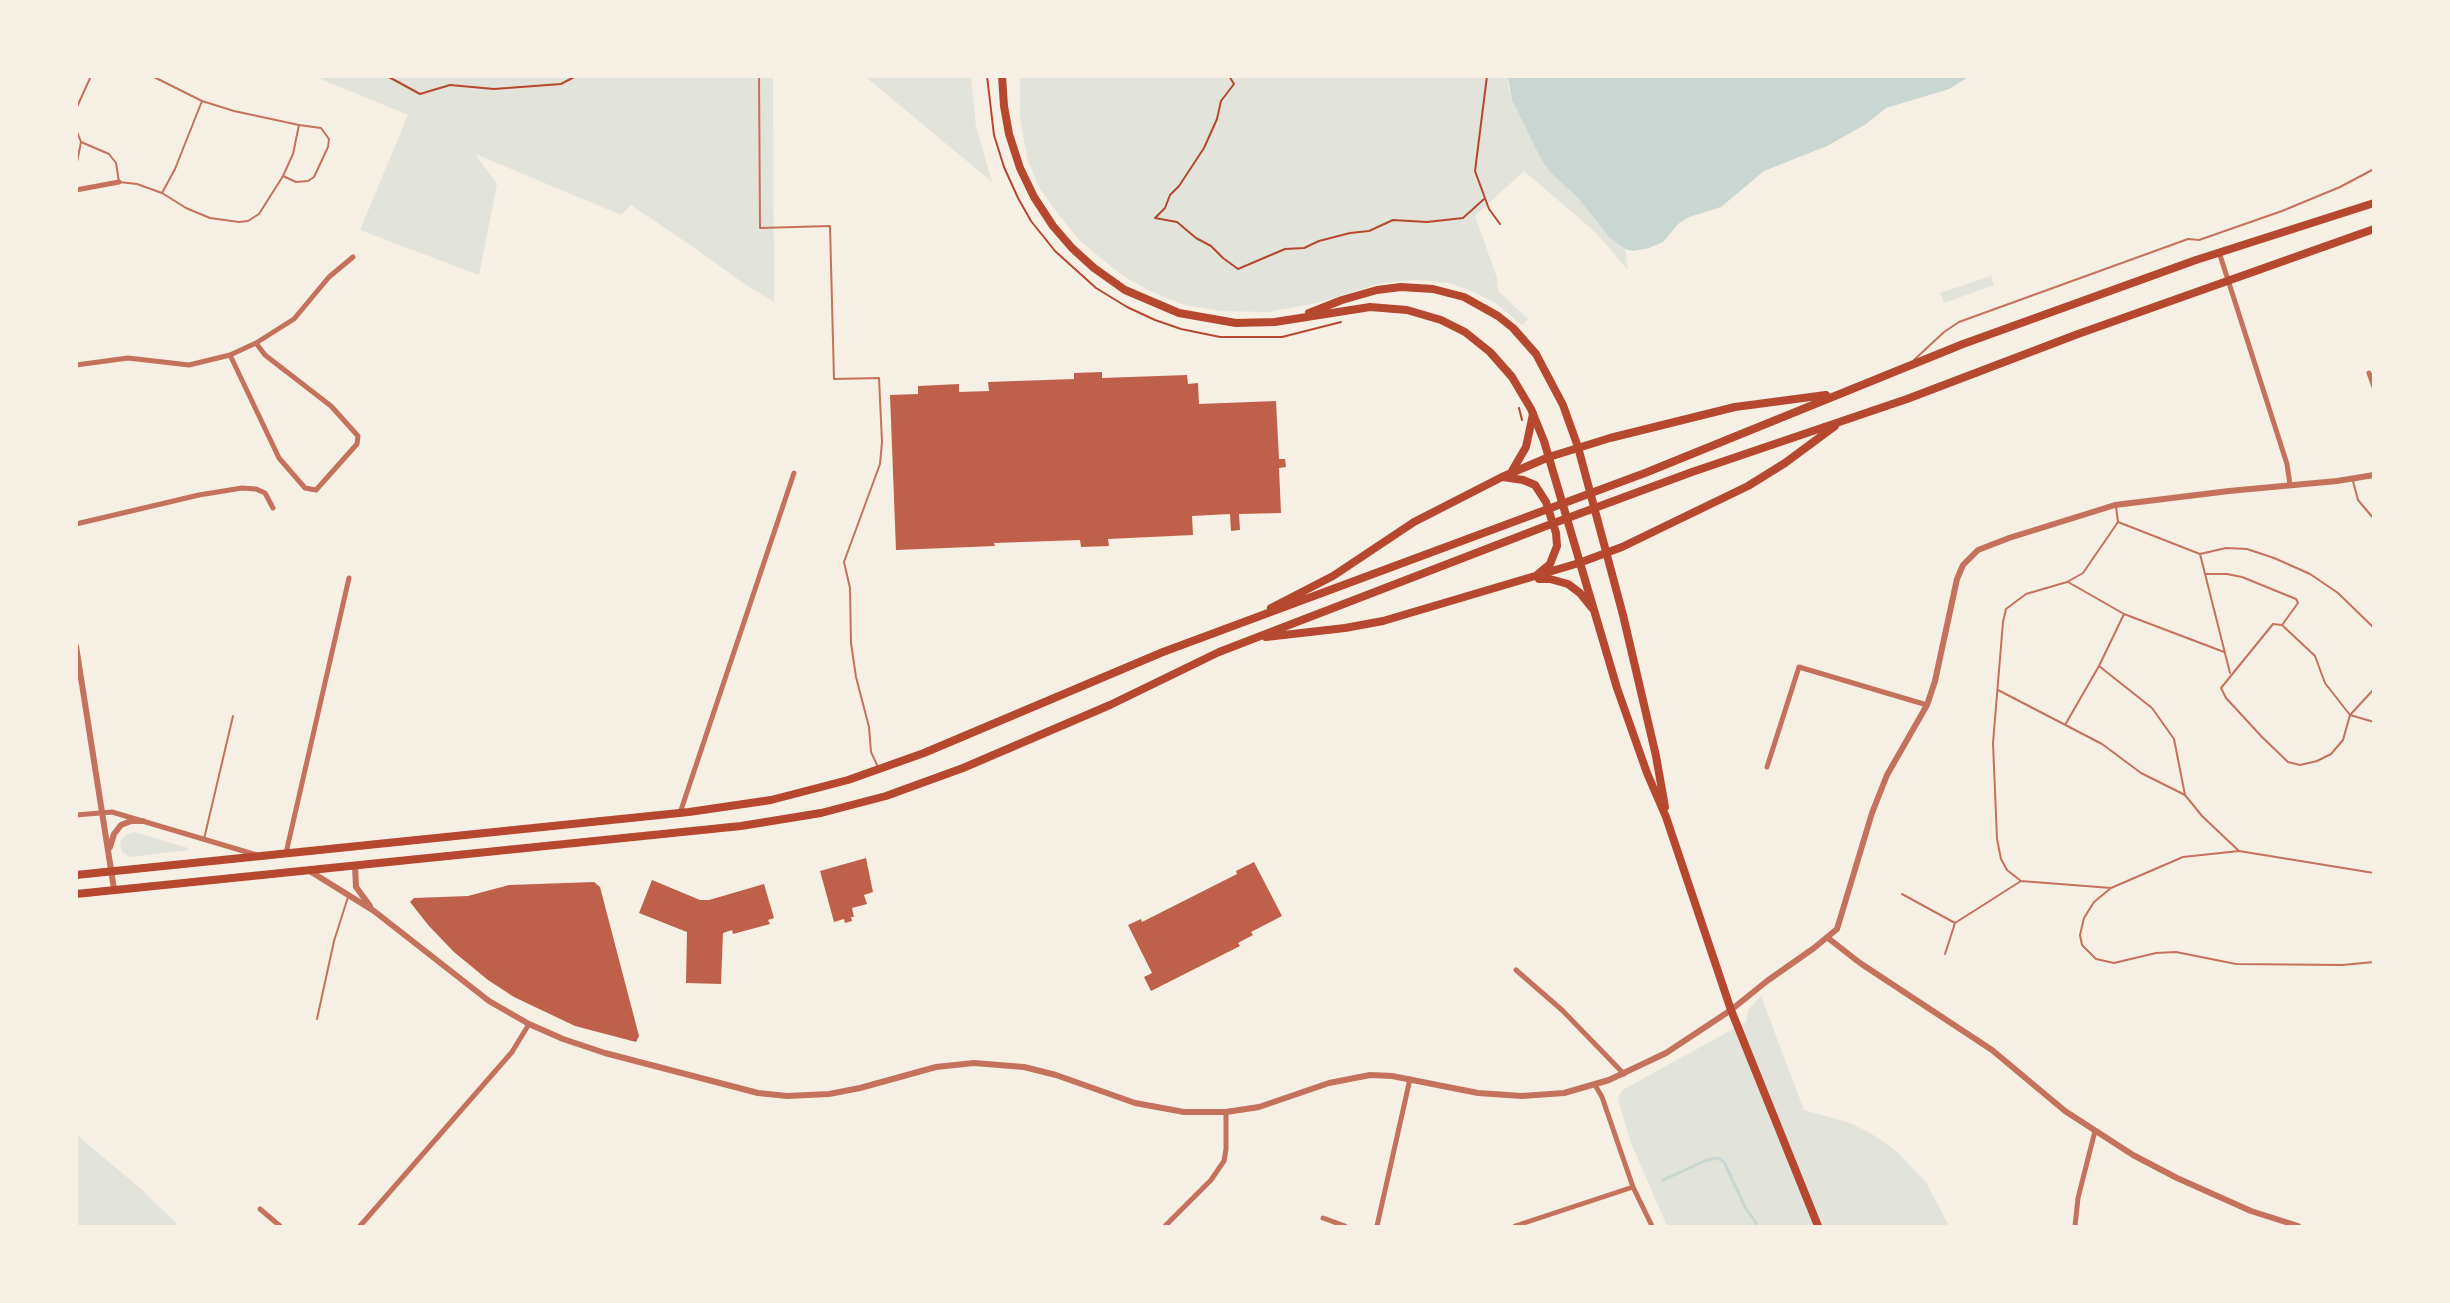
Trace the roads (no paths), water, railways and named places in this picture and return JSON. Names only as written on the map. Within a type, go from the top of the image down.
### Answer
[{"type":"highway","points":[[76,875],[680,813],[790,796],[879,771],[1163,652],[1602,490],[1905,367],[2076,302],[2219,252],[2373,203]]},
{"type":"highway","points":[[76,894],[741,826],[800,817],[854,805],[920,785],[963,768],[1110,705],[1201,660],[1254,638],[1546,526],[1692,471],[1841,421],[2373,229]]},
{"type":"highway","points":[[1244,622],[1333,576],[1414,522],[1549,457],[1578,447],[1735,407],[1840,393]]},
{"type":"highway","points":[[1506,476],[1526,447],[1533,414]]},
{"type":"highway","points":[[1254,638],[1370,624],[1580,563],[1607,553],[1748,486],[1785,463],[1841,421]]},
{"type":"highway","points":[[1506,476],[1523,480],[1539,489],[1556,533],[1557,546],[1550,564],[1527,580]]},
{"type":"highway","points":[[1527,580],[1550,579],[1568,584],[1580,593],[1592,608]]},
{"type":"main road","points":[[1002,76],[1009,134],[1029,188],[1058,233],[1094,268],[1125,290],[1179,313],[1236,323],[1294,319],[1370,307],[1407,310],[1441,320],[1465,332],[1496,358],[1517,385],[1533,414],[1549,457],[1592,608],[1640,756],[1666,817],[1731,1010],[1818,1227]]},
{"type":"main road","points":[[1294,319],[1354,296],[1390,288],[1423,288],[1464,297],[1498,316],[1528,344],[1559,396],[1578,447],[1607,553],[1656,756],[1666,817]]},
{"type":"street","points":[[76,190],[119,182]]},
{"type":"street","points":[[2219,252],[2287,465],[2290,485]]},
{"type":"street","points":[[76,365],[128,358],[189,365],[230,355],[256,343],[294,319],[329,278],[353,257]]},
{"type":"street","points":[[230,355],[279,458],[305,488],[316,490],[357,444],[358,436],[331,406],[266,355],[256,343]]},
{"type":"street","points":[[2368,372],[2373,387]]},
{"type":"street","points":[[680,813],[794,473]]},
{"type":"street","points":[[308,870],[348,897],[374,911],[489,1001],[529,1024],[605,1053],[724,1086],[764,1094],[802,1096],[829,1094],[938,1067],[992,1064],[1024,1067],[1056,1075],[1152,1108],[1184,1112],[1226,1112],[1267,1105],[1329,1083],[1359,1076],[1380,1075],[1459,1090],[1522,1096],[1564,1093],[1624,1074],[1666,1053],[1731,1010],[1828,938],[1837,928],[1843,916],[1872,813],[1887,775],[1927,705],[1935,681],[1957,579],[1964,565],[1978,550],[2115,505],[2373,474]]},
{"type":"street","points":[[76,524],[158,504],[236,489],[261,491],[268,497],[273,508]]},
{"type":"street","points":[[286,853],[349,578]]},
{"type":"street","points":[[76,646],[114,889]]},
{"type":"street","points":[[1767,767],[1799,667],[1927,705]]},
{"type":"street","points":[[76,814],[112,812],[260,855]]},
{"type":"street","points":[[109,856],[111,840],[117,829],[126,822],[143,821]]},
{"type":"street","points":[[355,865],[357,890],[374,911]]},
{"type":"street","points":[[1828,938],[1860,963],[1992,1050],[2065,1111],[2095,1131],[2177,1178],[2251,1211],[2298,1227]]},
{"type":"street","points":[[1516,970],[1562,1010],[1624,1074]]},
{"type":"street","points":[[360,1227],[512,1052],[529,1024]]},
{"type":"street","points":[[1377,1227],[1407,1079]]},
{"type":"street","points":[[1595,1085],[1602,1097],[1633,1187],[1653,1227]]},
{"type":"street","points":[[1165,1227],[1211,1180],[1224,1161],[1226,1112]]},
{"type":"street","points":[[2075,1227],[2078,1198],[2095,1131]]},
{"type":"street","points":[[1515,1227],[1633,1187]]},
{"type":"street","points":[[260,1209],[280,1227]]},
{"type":"street","points":[[1323,1218],[1345,1227]]},
{"type":"lane","points":[[76,109],[91,76]]},
{"type":"lane","points":[[152,76],[202,101],[234,111],[321,128],[328,139],[328,147],[314,177],[308,181],[296,182],[283,176]]},
{"type":"lane","points":[[759,76],[760,228],[830,226],[834,379],[879,378],[882,442],[880,464],[844,562],[850,588],[853,659],[869,727],[871,752],[879,771]]},
{"type":"lane","points":[[162,193],[175,169],[202,101]]},
{"type":"lane","points":[[81,142],[109,153],[116,164],[119,182],[137,184],[162,193],[186,208],[210,218],[229,222],[248,221],[259,214],[283,176],[293,154],[299,125]]},
{"type":"lane","points":[[76,129],[81,142],[76,168]]},
{"type":"lane","points":[[1905,367],[1944,332],[1959,322],[2188,239],[2199,240],[2282,211],[2334,190],[2373,169]]},
{"type":"lane","points":[[2352,478],[2358,501],[2373,519]]},
{"type":"lane","points":[[2111,888],[2021,880],[2007,870],[2001,859],[1997,839],[1993,743],[2002,631],[2006,609],[2026,594],[2067,582],[2083,573],[2118,522],[2115,505]]},
{"type":"lane","points":[[2118,522],[2200,554],[2226,548],[2247,549],[2274,558],[2310,574],[2338,593],[2373,628]]},
{"type":"lane","points":[[2200,554],[2230,675]]},
{"type":"lane","points":[[2206,574],[2242,577],[2296,599],[2298,603],[2282,625]]},
{"type":"lane","points":[[2067,582],[2124,614],[2223,652]]},
{"type":"lane","points":[[2065,725],[2099,666],[2124,614]]},
{"type":"lane","points":[[2373,689],[2350,715],[2343,740],[2331,754],[2300,765],[2288,762],[2226,699],[2221,688],[2273,624],[2282,625],[2315,656],[2325,683],[2350,715],[2373,722]]},
{"type":"lane","points":[[2099,666],[2152,708],[2174,739],[2185,795]]},
{"type":"lane","points":[[1998,690],[2102,744],[2140,773],[2185,795],[2202,816],[2239,851]]},
{"type":"lane","points":[[204,839],[233,716]]},
{"type":"lane","points":[[2373,873],[2239,851],[2183,857],[2111,888],[2094,902],[2085,918],[2080,935],[2082,945],[2096,959],[2114,963],[2156,953],[2176,952],[2236,964],[2342,965],[2373,962]]},
{"type":"lane","points":[[1945,954],[1955,923],[2021,880]]},
{"type":"lane","points":[[1902,894],[1955,923]]},
{"type":"lane","points":[[317,1019],[334,941],[348,897]]},
{"type":"waterway","points":[[1663,1180],[1707,1160],[1718,1158],[1724,1162],[1745,1207],[1758,1226]]}]
